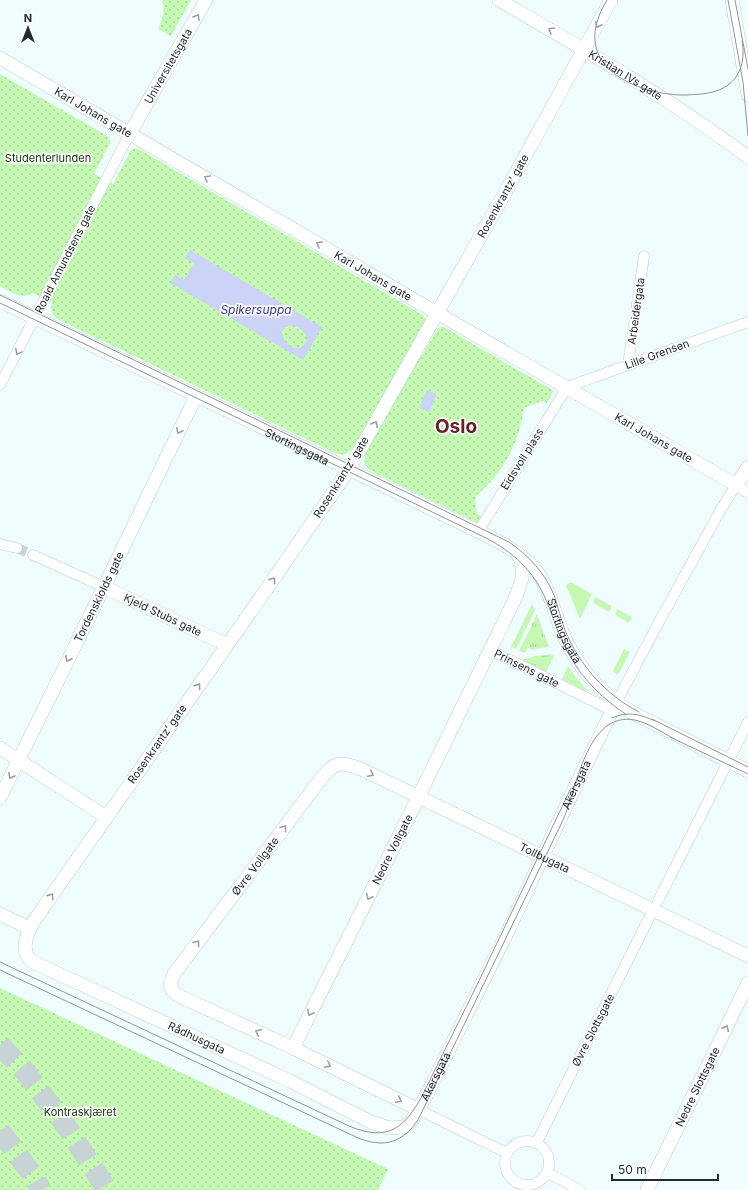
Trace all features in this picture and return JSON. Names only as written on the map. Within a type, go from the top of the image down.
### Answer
[{"type":"street","name":"Universitetsgata","points":[[130,133],[206,0]]},
{"type":"street","name":"Kristian IVs gate","points":[[499,0],[673,104],[748,157]]},
{"type":"street","name":"Rosenkrantz’ gate","points":[[30,928],[348,470],[438,313],[611,0]]},
{"type":"street","points":[[732,0],[748,94]]},
{"type":"street","name":"Karl Johans gate","points":[[0,58],[438,313],[567,386],[748,493]]},
{"type":"street","name":"Roald Amundsens gate","points":[[0,385],[130,133]]},
{"type":"street","name":"Arbeidergata","points":[[628,365],[644,256]]},
{"type":"street","name":"Stortingsgata","points":[[0,301],[478,532],[508,548],[531,566],[545,586],[564,636],[580,665],[602,690],[614,707]]},
{"type":"street","name":"Lille Grensen","points":[[567,386],[748,322]]},
{"type":"street","name":"Eidsvoll plass","points":[[478,532],[567,386]]},
{"type":"street","name":"Tordenskiolds gate","points":[[0,798],[196,396]]},
{"type":"street","name":"Akersgata","points":[[419,1110],[508,929],[542,855],[614,707],[720,512],[748,467]]},
{"type":"street","points":[[0,544],[17,548]]},
{"type":"street","name":"Kjeld Stubs gate","points":[[33,555],[227,646]]},
{"type":"street","name":"Prinsens gate","points":[[518,555],[522,565],[521,582],[513,603],[490,650],[614,707],[634,713],[748,771]]},
{"type":"street","name":"Nedre Vollgate","points":[[293,1048],[490,650]]},
{"type":"street","points":[[658,901],[748,722]]},
{"type":"street","points":[[0,748],[106,817]]},
{"type":"street","name":"Tollbugata","points":[[340,764],[361,769],[419,796],[748,956]]},
{"type":"street","name":"Øvre Vollgate","points":[[293,1048],[177,995],[172,990],[170,984],[174,974],[327,771],[333,766],[340,764]]},
{"type":"street","points":[[0,914],[30,928]]},
{"type":"street","name":"Øvre Slottsgate","points":[[537,1142],[649,918]]},
{"type":"street","name":"Rådhusgata","points":[[30,928],[26,945],[27,956],[31,961],[290,1081],[371,1122],[389,1128],[404,1127],[411,1122],[419,1110]]},
{"type":"street","name":"Nedre Slottsgate","points":[[647,1190],[748,983]]},
{"type":"street","points":[[293,1048],[507,1153]]},
{"type":"street","points":[[528,1140],[537,1142],[544,1148],[549,1156],[550,1165],[548,1173],[543,1180],[536,1184],[529,1186],[521,1185],[508,1176],[505,1168],[507,1153],[512,1146],[520,1142],[528,1140]]},
{"type":"street","points":[[548,1173],[580,1190]]},
{"type":"green space","points":[[162,0],[191,0],[171,36],[158,29],[163,15]]},
{"type":"green space","name":"Studenterlunden","points":[[0,74],[109,137],[110,143],[94,174],[113,184],[131,150],[135,148],[139,149],[423,315],[425,322],[409,351],[421,357],[437,329],[444,327],[554,391],[547,403],[542,401],[524,408],[518,434],[508,457],[494,478],[475,497],[477,514],[486,519],[482,525],[371,471],[366,467],[364,462],[367,450],[355,445],[346,454],[341,455],[335,453],[57,319],[52,312],[52,302],[32,293],[20,296],[0,286]]},
{"type":"green space","points":[[571,582],[592,594],[580,619],[566,585]]},
{"type":"green space","points":[[595,597],[612,606],[609,612],[593,603]]},
{"type":"green space","points":[[532,604],[535,610],[516,649],[511,647]]},
{"type":"green space","points":[[617,609],[632,617],[629,623],[615,615]]},
{"type":"green space","points":[[537,614],[549,647],[533,650],[528,648],[525,653],[519,651]]},
{"type":"green space","points":[[624,649],[630,652],[618,675],[613,671]]},
{"type":"green space","points":[[549,654],[554,656],[546,672],[521,660],[534,656]]},
{"type":"green space","points":[[568,666],[588,691],[587,692],[562,679]]},
{"type":"green space","name":"Kontraskjæret","points":[[0,988],[388,1169],[378,1190],[0,1190]]},
{"type":"water","name":"Spikersuppa","points":[[190,250],[322,327],[303,360],[170,283],[175,275],[184,280],[194,263],[185,258]],"holes":[[[286,326],[300,328],[305,333],[307,339],[301,348],[292,347],[285,340],[282,331]]]},
{"type":"water","points":[[427,390],[437,395],[429,412],[419,407]]},
{"type":"tunnel","points":[[17,548],[33,555]]},
{"type":"tunnel","points":[[0,1045],[27,1074],[69,1130],[107,1190]]},
{"type":"tunnel","points":[[0,1131],[35,1178],[41,1190]]},
{"type":"tram line","points":[[607,0],[597,22],[595,40],[599,55],[608,68],[621,78],[637,86],[654,91],[687,95],[708,93],[723,88],[737,76],[743,59],[742,41]]},
{"type":"tram line","points":[[728,0],[743,82],[748,136]]},
{"type":"tram line","points":[[735,0],[748,69]]},
{"type":"tram line","points":[[0,295],[509,542],[530,559],[546,579],[554,595],[565,630],[586,667],[615,697],[639,712]]},
{"type":"tram line","points":[[0,303],[496,543],[522,563],[535,580],[546,600],[566,649],[581,673],[602,696],[627,715]]},
{"type":"tram line","points":[[612,718],[634,714],[655,721]]},
{"type":"tram line","points":[[652,719],[748,767]]},
{"type":"tram line","points":[[0,970],[356,1137],[375,1143],[392,1141],[407,1133],[419,1118],[563,820],[579,772],[594,740],[605,727],[618,720],[640,721],[674,739]]},
{"type":"tram line","points":[[670,737],[748,774]]},
{"type":"tram line","points":[[0,962],[349,1126],[375,1133],[386,1132],[403,1123],[424,1092],[571,788]]},
{"type":"district","name":"Oslo","points":[[456,426]]}]
